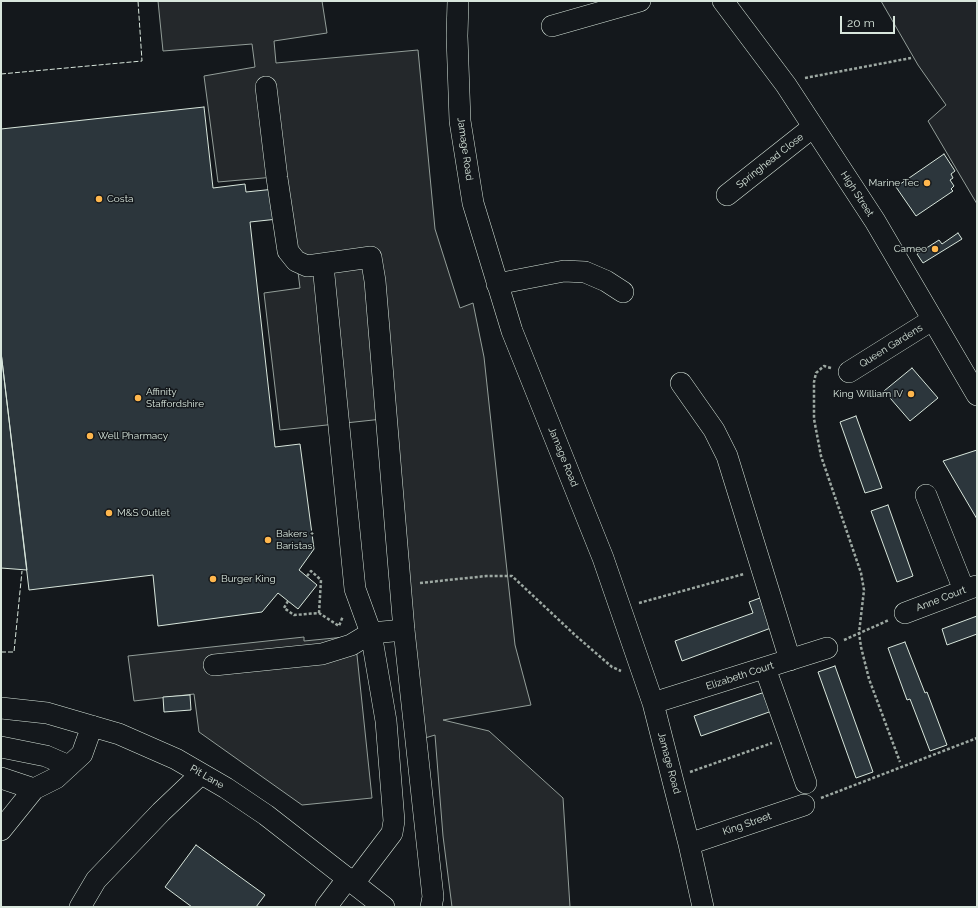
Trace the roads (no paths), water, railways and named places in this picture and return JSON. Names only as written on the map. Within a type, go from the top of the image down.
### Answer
[{"type":"street","name":"Jamage Road","points":[[458,1],[457,36],[460,121],[473,203],[512,331],[604,558],[650,694],[690,844],[703,907]]},
{"type":"street","points":[[552,26],[640,1]]},
{"type":"street","name":"High Street","points":[[724,1],[786,85],[875,221],[977,394]]},
{"type":"street","points":[[266,87],[288,251],[296,261],[307,266],[323,265],[371,257],[404,630],[433,897],[431,907]]},
{"type":"street","name":"Springhead Close","points":[[727,195],[813,127]]},
{"type":"street","points":[[323,265],[355,589],[371,633],[386,721],[394,821],[392,833],[326,907]]},
{"type":"street","points":[[497,284],[564,270],[585,272],[606,281],[623,292]]},
{"type":"street","name":"Queen Gardens","points":[[849,372],[932,320]]},
{"type":"street","points":[[681,383],[714,430],[727,456],[790,660]]},
{"type":"street","points":[[926,495],[970,588]]},
{"type":"street","name":"Anne Court","points":[[905,613],[970,588]]},
{"type":"street","points":[[214,665],[322,654],[351,646],[371,633],[404,630]]},
{"type":"street","name":"Elizabeth Court","points":[[650,694],[765,668],[827,648]]},
{"type":"street","points":[[765,668],[806,783]]},
{"type":"street","name":"Pit Lane","points":[[1,708],[47,713],[119,734],[162,752],[201,774],[266,815],[384,907]]},
{"type":"street","points":[[386,721],[414,719]]},
{"type":"street","points":[[1,830],[34,790],[56,778],[82,754],[92,726]]},
{"type":"street","points":[[1,747],[46,756],[69,766]]},
{"type":"street","points":[[80,907],[96,880],[161,812],[201,774]]},
{"type":"street","points":[[1,778],[34,790]]},
{"type":"street","name":"King Street","points":[[690,844],[804,804]]},
{"type":"place","name":"Marine Tec","points":[[927,183]]},
{"type":"place","name":"Costa","points":[[99,199]]},
{"type":"place","name":"Cameo","points":[[935,249]]},
{"type":"place","name":"King William IV","points":[[911,394]]},
{"type":"place","name":"Affinity Staffordshire","points":[[138,398]]},
{"type":"place","name":"Well Pharmacy","points":[[90,436]]},
{"type":"place","name":"M&S Outlet","points":[[109,513]]},
{"type":"place","name":"Bakers + Baristas","points":[[268,540]]},
{"type":"place","name":"Burger King","points":[[213,579]]}]
